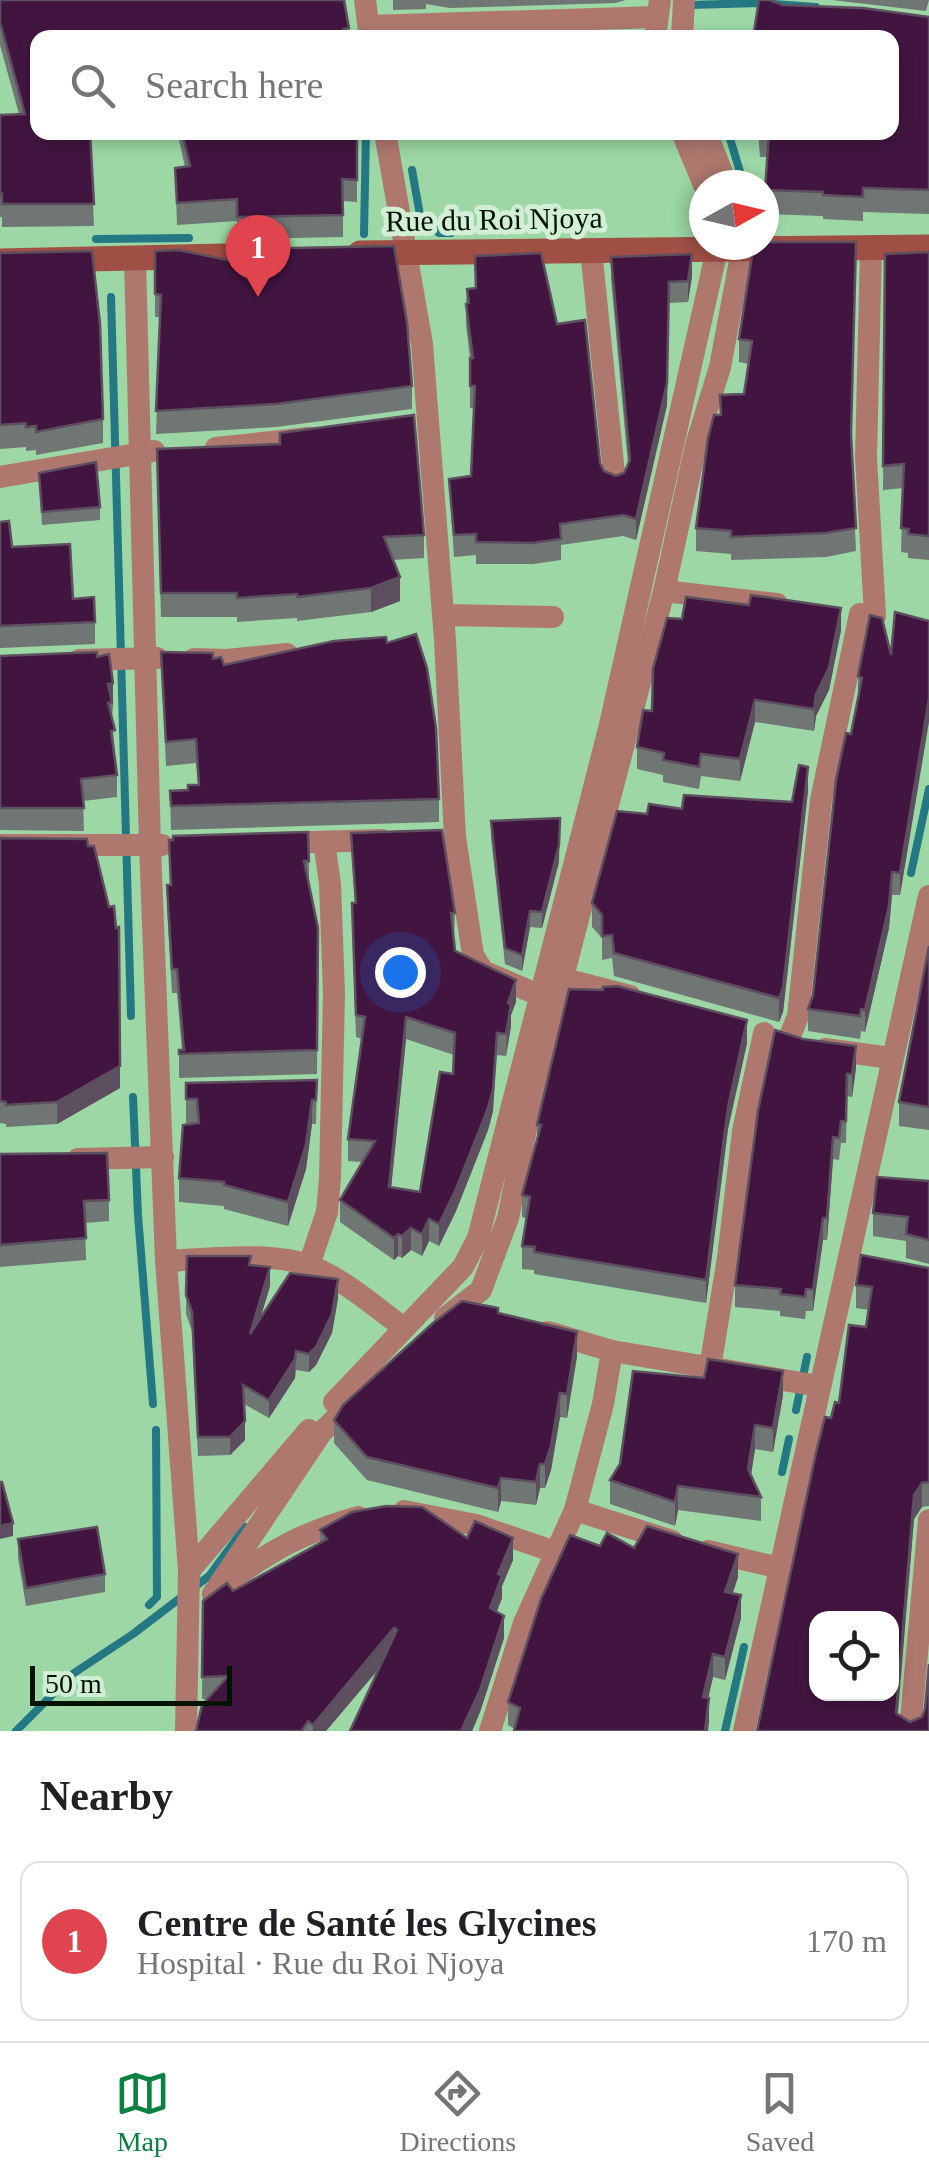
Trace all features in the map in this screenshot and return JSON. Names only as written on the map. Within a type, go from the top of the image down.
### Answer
[{"type":"main road","name":"Rue du Roi Njoya","points":[[779,247],[929,248]]},
{"type":"main road","name":"Rue du Roi Njoya","points":[[328,254],[689,248]]},
{"type":"main road","points":[[0,261],[289,254]]},
{"type":"street","points":[[365,0],[370,30]]},
{"type":"street","points":[[682,30],[684,0]]},
{"type":"street","points":[[411,30],[657,18]]},
{"type":"street","points":[[386,140],[417,310],[420,424],[443,615],[435,641],[446,838],[473,955],[483,971],[541,996]]},
{"type":"street","points":[[685,140],[698,170]]},
{"type":"street","points":[[709,140],[720,170]]},
{"type":"street","points":[[788,1042],[798,1016],[822,800],[867,615],[866,457],[872,248]]},
{"type":"street","points":[[591,250],[615,483]]},
{"type":"street","points":[[135,258],[150,846],[170,1093],[163,1158],[166,1261],[189,1570],[186,1731]]},
{"type":"street","points":[[189,1570],[319,1419],[464,1266],[478,1238],[609,729],[631,620],[728,260]]},
{"type":"street","points":[[213,1594],[332,1419],[423,1335],[481,1290],[501,1243],[538,1076],[664,591],[696,445],[720,368],[730,260]]},
{"type":"street","points":[[0,477],[141,452],[337,434]]},
{"type":"street","points":[[664,591],[801,607]]},
{"type":"street","points":[[443,615],[553,617]]},
{"type":"street","points":[[56,660],[228,660],[306,653]]},
{"type":"street","points":[[247,844],[399,839]]},
{"type":"street","points":[[309,1264],[327,1212],[322,1090],[334,993],[330,884],[324,842]]},
{"type":"street","points":[[0,845],[189,845]]},
{"type":"street","points":[[744,1731],[819,1386],[855,1261],[891,1058],[928,911]]},
{"type":"street","points":[[564,979],[660,1004]]},
{"type":"street","points":[[736,1024],[788,1042],[891,1058]]},
{"type":"street","points":[[710,1368],[728,1258],[742,1131],[764,1033]]},
{"type":"street","points":[[64,1159],[163,1158]]},
{"type":"street","points":[[166,1261],[255,1258],[309,1264],[404,1328]]},
{"type":"street","points":[[462,1305],[493,1315]]},
{"type":"street","points":[[524,1325],[612,1351],[819,1386]]},
{"type":"street","points":[[490,1731],[524,1624],[576,1510],[612,1351]]},
{"type":"street","points":[[576,1510],[681,1544],[780,1568]]},
{"type":"street","points":[[188,1612],[265,1554],[299,1535],[374,1512],[440,1516],[509,1534],[555,1552]]},
{"type":"street","points":[[910,1731],[929,1520]]},
{"type":"building","points":[[0,0],[344,0],[349,28],[30,30],[30,140],[90,140],[94,204],[2,204],[0,115],[25,114],[0,22]]},
{"type":"building","points":[[759,0],[929,17],[929,190],[863,188],[863,197],[779,190],[779,170],[766,170],[769,140],[899,140],[899,30],[754,30]]},
{"type":"building","points":[[184,140],[357,140],[357,180],[342,179],[343,215],[237,217],[237,199],[177,203],[175,168],[190,166]]},
{"type":"building","points":[[779,242],[856,242],[851,434],[856,528],[731,537],[731,531],[696,528],[708,438],[714,415],[721,415],[720,395],[744,394],[752,341],[739,339],[751,260],[779,260]]},
{"type":"building","points":[[394,246],[407,323],[412,386],[276,404],[156,411],[161,295],[155,294],[155,251],[179,250],[237,262],[237,249]]},
{"type":"building","points":[[92,251],[100,324],[103,419],[36,432],[36,426],[26,427],[26,423],[0,425],[0,253]]},
{"type":"building","points":[[929,252],[927,536],[908,534],[909,529],[901,528],[904,464],[883,466],[885,254]]},
{"type":"building","points":[[541,253],[557,324],[585,320],[600,463],[604,471],[616,476],[624,473],[630,460],[611,257],[689,254],[688,281],[669,282],[667,383],[636,519],[623,515],[560,524],[561,539],[533,543],[476,542],[476,534],[454,535],[449,479],[471,476],[475,386],[470,386],[473,358],[466,304],[467,289],[476,288],[475,256]]},
{"type":"building","points":[[414,415],[424,535],[384,537],[400,577],[371,588],[297,597],[161,593],[157,449],[280,444],[280,433]]},
{"type":"building","points":[[96,462],[100,507],[42,512],[39,473]]},
{"type":"building","points":[[9,521],[12,547],[70,544],[73,599],[94,597],[95,622],[0,626],[0,522]]},
{"type":"building","points":[[751,595],[841,608],[829,668],[816,694],[814,709],[755,700],[740,759],[701,754],[699,767],[663,760],[664,753],[637,747],[643,710],[652,711],[653,669],[667,618],[682,619],[686,597],[749,605]]},
{"type":"building","points":[[895,612],[929,621],[929,699],[900,873],[892,872],[889,906],[865,1010],[861,1009],[860,1016],[808,1009],[813,995],[836,780],[846,733],[851,734],[870,615],[882,618],[891,655]]},
{"type":"building","points":[[416,634],[427,668],[436,728],[439,799],[171,806],[170,791],[199,785],[196,739],[166,742],[161,652],[213,653],[213,659],[221,657],[224,665],[334,641],[386,637],[387,643]]},
{"type":"building","points":[[97,652],[97,657],[109,654],[113,683],[108,684],[112,702],[108,703],[115,730],[111,731],[117,775],[81,779],[84,808],[0,808],[0,656]]},
{"type":"building","points":[[799,765],[808,767],[779,998],[614,953],[612,935],[602,936],[602,915],[592,903],[617,811],[647,814],[649,804],[682,809],[684,795],[792,802]]},
{"type":"building","points":[[560,818],[559,845],[542,912],[530,911],[522,955],[505,948],[491,821]]},
{"type":"building","points":[[442,830],[455,913],[451,913],[455,951],[516,980],[508,1003],[511,1004],[506,1034],[497,1033],[488,1108],[456,1189],[439,1224],[429,1219],[422,1234],[411,1228],[394,1238],[340,1200],[375,1141],[348,1139],[365,1017],[356,1015],[352,903],[356,903],[351,833]],"holes":[[[406,1017],[455,1033],[453,1074],[440,1072],[420,1192],[389,1187]]]},
{"type":"building","points":[[308,832],[309,861],[304,861],[318,928],[317,1050],[179,1054],[179,1050],[184,1050],[177,969],[172,969],[167,885],[171,885],[169,840],[173,836]]},
{"type":"building","points":[[0,838],[87,839],[88,846],[94,846],[109,907],[114,906],[116,928],[119,927],[120,1066],[57,1102],[6,1105],[0,1101]]},
{"type":"building","points":[[929,946],[929,1107],[899,1102]]},
{"type":"building","points":[[617,986],[747,1020],[728,1107],[706,1280],[534,1252],[535,1247],[522,1246],[530,1197],[522,1195],[569,989],[603,990]]},
{"type":"building","points":[[775,1030],[803,1039],[856,1046],[852,1074],[847,1074],[846,1121],[841,1121],[839,1138],[833,1137],[827,1218],[823,1218],[813,1289],[806,1289],[805,1297],[780,1294],[781,1289],[735,1285],[758,1111]]},
{"type":"building","points":[[317,1080],[306,1145],[288,1202],[224,1182],[179,1178],[183,1125],[199,1123],[197,1099],[186,1099],[186,1083]]},
{"type":"building","points":[[107,1153],[109,1200],[84,1201],[86,1238],[0,1245],[0,1154]]},
{"type":"building","points":[[877,1177],[929,1181],[929,1240],[906,1234],[908,1217],[873,1213]]},
{"type":"building","points":[[861,1255],[929,1268],[929,1482],[922,1483],[914,1495],[899,1677],[899,1611],[809,1611],[809,1701],[897,1701],[896,1713],[910,1722],[922,1717],[925,1709],[929,1664],[929,1731],[757,1731],[825,1417],[831,1418],[835,1402],[839,1403],[849,1325],[866,1327],[872,1287],[856,1285]]},
{"type":"building","points":[[187,1256],[251,1256],[249,1265],[270,1267],[250,1334],[290,1273],[338,1279],[332,1314],[316,1347],[309,1354],[296,1351],[269,1400],[243,1385],[245,1421],[230,1437],[198,1437],[192,1312],[186,1295]]},
{"type":"building","points":[[462,1301],[577,1332],[567,1394],[560,1393],[551,1446],[545,1464],[540,1464],[536,1482],[501,1478],[498,1488],[367,1457],[334,1420],[343,1405]]},
{"type":"building","points":[[708,1359],[783,1371],[773,1428],[755,1425],[748,1469],[761,1497],[678,1486],[675,1502],[610,1480],[620,1464],[633,1371],[704,1378]]},
{"type":"building","points":[[0,1482],[13,1523],[0,1526]]},
{"type":"building","points":[[386,1506],[422,1507],[467,1538],[475,1521],[513,1538],[498,1574],[502,1576],[490,1608],[504,1616],[480,1690],[461,1731],[350,1731],[397,1630],[394,1628],[313,1725],[308,1721],[302,1731],[196,1731],[202,1705],[228,1676],[202,1677],[203,1601],[227,1583],[233,1591],[327,1539],[320,1530],[352,1512]]},
{"type":"building","points":[[647,1526],[738,1554],[725,1592],[741,1595],[725,1657],[713,1654],[703,1697],[709,1698],[705,1731],[514,1731],[520,1708],[508,1702],[541,1599],[570,1535],[600,1546],[607,1533],[634,1548]]},
{"type":"building","points":[[97,1527],[105,1574],[26,1588],[18,1539]]},
{"type":"waterway","points":[[689,5],[760,3],[816,7]]},
{"type":"waterway","points":[[364,234],[366,140]]},
{"type":"waterway","points":[[730,140],[739,170]]},
{"type":"waterway","points":[[412,170],[420,215],[439,233],[451,233]]},
{"type":"waterway","points":[[96,239],[189,238]]},
{"type":"waterway","points":[[111,297],[131,1016]]},
{"type":"waterway","points":[[911,873],[929,789]]},
{"type":"waterway","points":[[133,1097],[153,1404]]},
{"type":"waterway","points":[[796,1410],[807,1357]]},
{"type":"waterway","points":[[149,1605],[157,1597],[156,1430]]},
{"type":"waterway","points":[[782,1472],[789,1439]]},
{"type":"waterway","points":[[16,1731],[74,1673],[209,1576],[245,1527]]},
{"type":"waterway","points":[[725,1731],[744,1647]]},
{"type":"place","name":"Centre de Santé les Glycines","points":[[258,297]]}]
